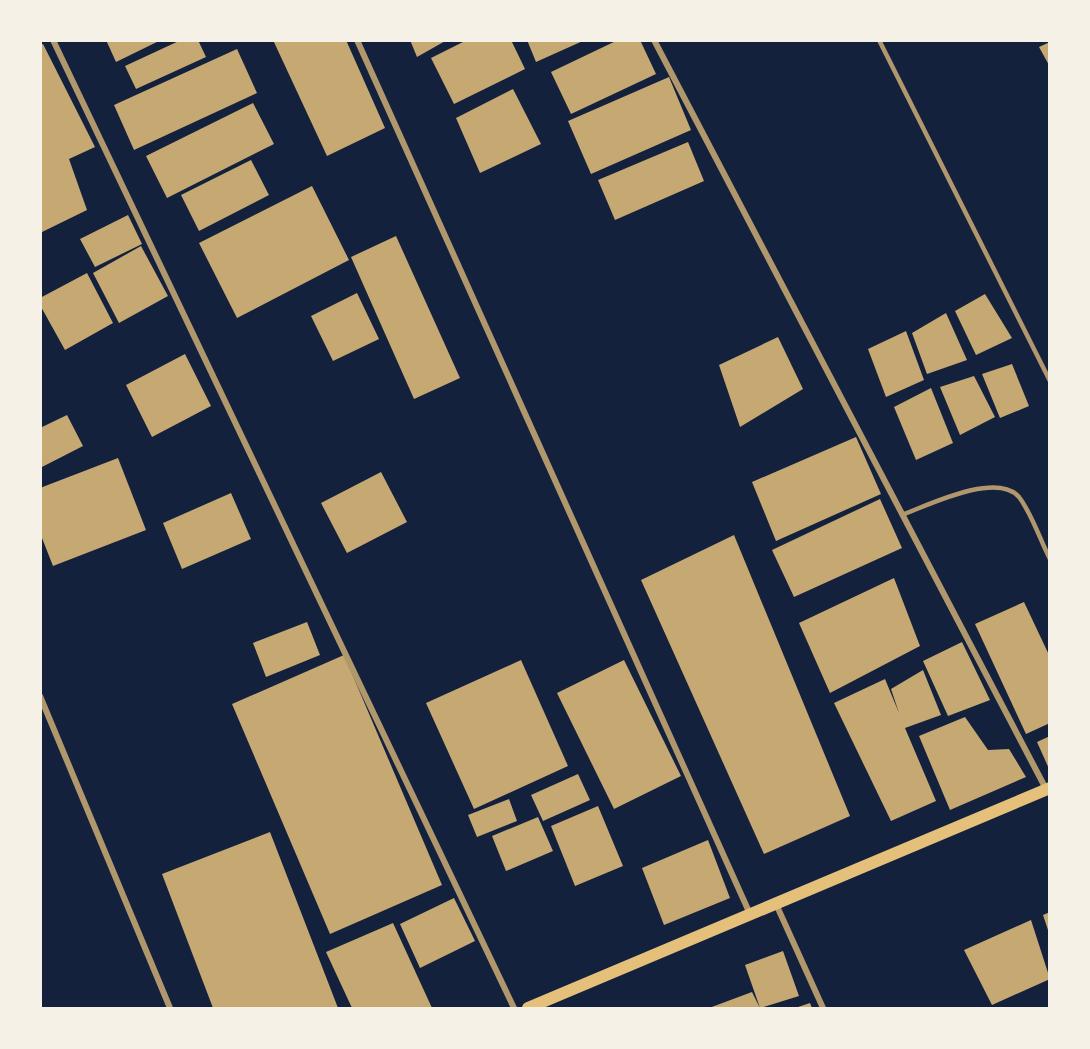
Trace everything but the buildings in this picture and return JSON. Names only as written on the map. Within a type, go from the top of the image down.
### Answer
[{"type":"main road","points":[[528,1008],[1048,789]]},
{"type":"street","points":[[53,40],[514,1008]]},
{"type":"street","points":[[357,40],[750,914]]},
{"type":"street","points":[[654,40],[1048,789]]},
{"type":"street","points":[[40,696],[170,1008]]},
{"type":"street","points":[[776,904],[823,1008]]},
{"type":"lane","points":[[879,40],[1050,381]]},
{"type":"lane","points":[[902,514],[969,490],[990,487],[1012,490],[1020,498],[1050,559]]}]
